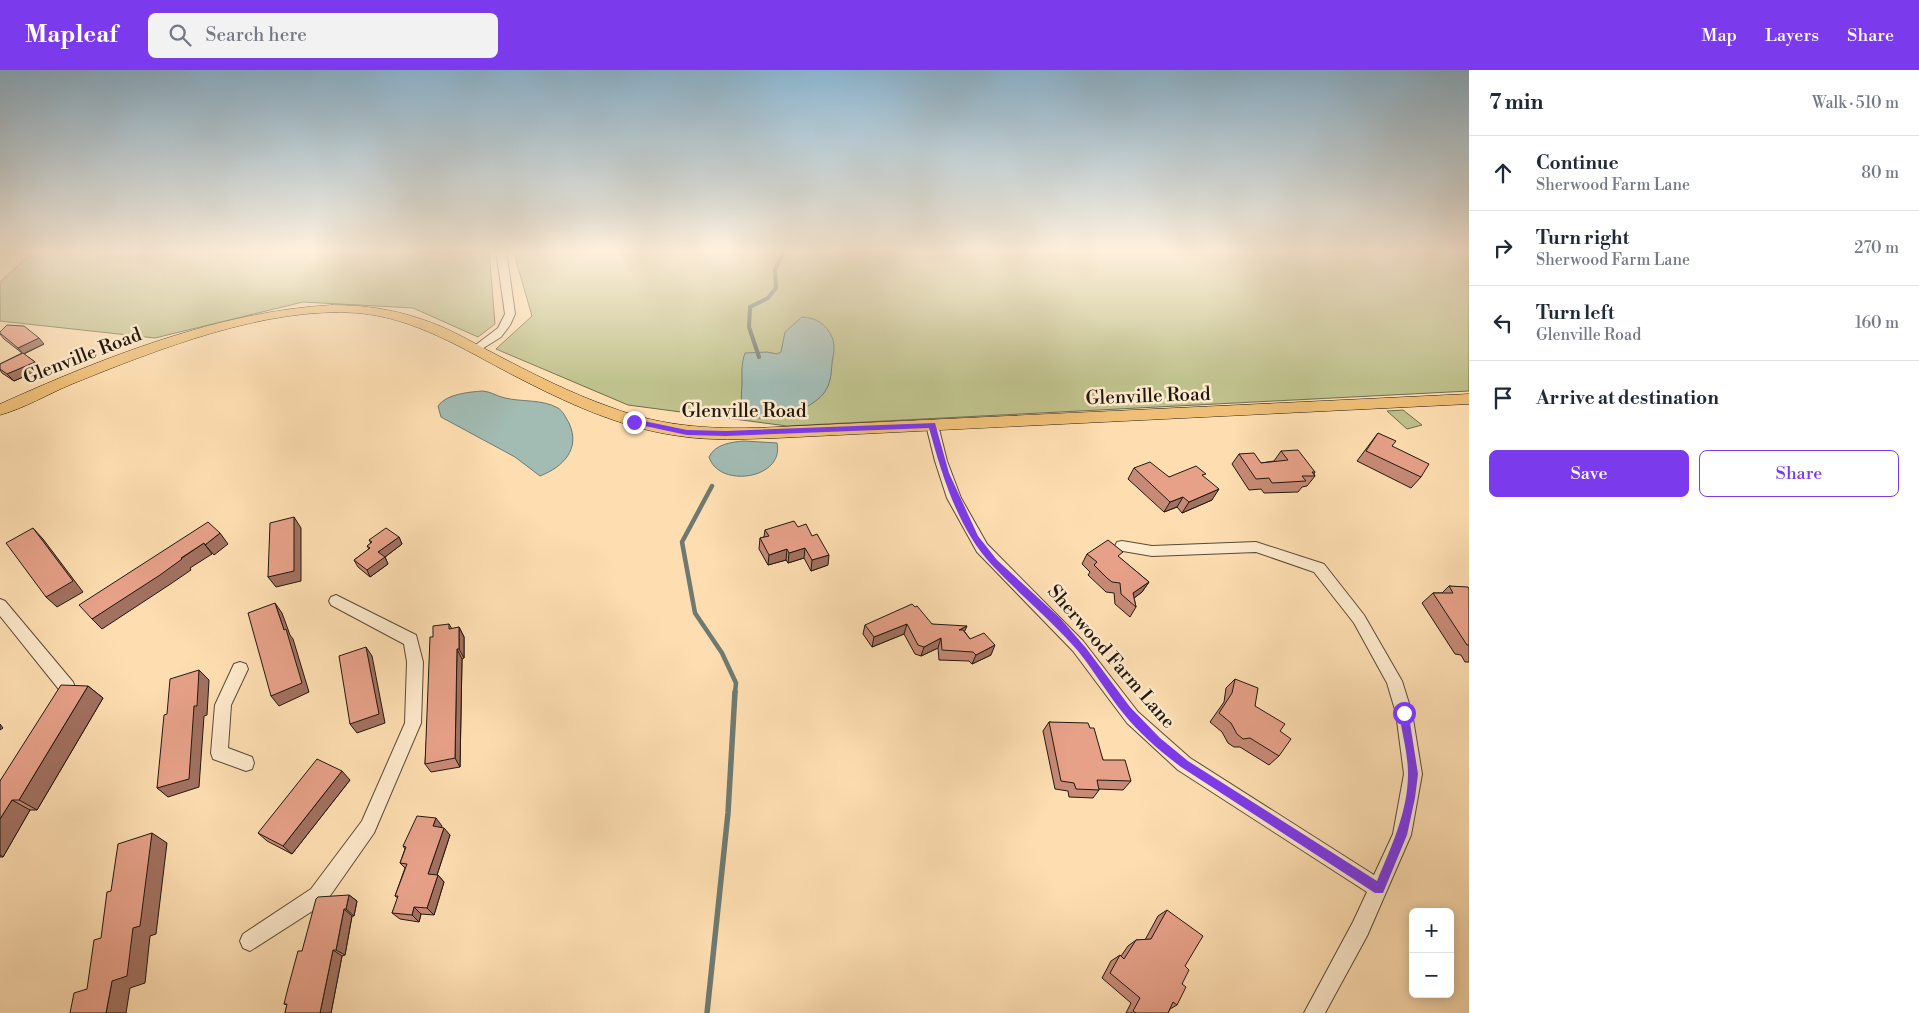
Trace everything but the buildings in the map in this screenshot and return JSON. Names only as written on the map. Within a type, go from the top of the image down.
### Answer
[{"type":"main road","name":"Glenville Road","points":[[0,410],[84,373],[239,323],[301,311],[355,309],[398,315],[436,329],[602,410],[634,422],[662,429],[687,432],[744,434],[1469,399]]},
{"type":"street","points":[[477,350],[497,335],[509,321],[507,294]]},
{"type":"street","name":"Sherwood Farm Lane","points":[[932,425],[945,473],[975,537],[994,562],[1057,621],[1082,650],[1127,710],[1156,741],[1184,764],[1379,889]]},
{"type":"street","points":[[1122,546],[1152,551],[1256,547],[1319,568],[1343,597],[1377,649],[1394,681],[1404,713],[1413,774],[1402,835],[1379,889],[1314,1013]]},
{"type":"street","points":[[250,941],[318,896],[368,827],[412,723],[415,662],[411,640],[336,601]]},
{"type":"street","points":[[0,604],[67,687]]},
{"type":"street","points":[[240,669],[223,705],[219,753],[246,763]]},
{"type":"green space","points":[[0,294],[493,294],[495,324],[478,337],[413,308],[303,302],[155,338],[0,321]]},
{"type":"green space","points":[[526,294],[1469,294],[1469,391],[787,426],[628,405],[496,349],[532,316]]},
{"type":"green space","points":[[1403,410],[1422,425],[1407,429],[1387,411]]},
{"type":"water","points":[[802,317],[820,322],[832,337],[834,350],[828,386],[817,400],[796,412],[771,419],[760,418],[750,414],[743,406],[742,401],[742,368],[745,353],[767,352],[777,354],[781,352],[785,332]]},
{"type":"water","points":[[483,391],[505,398],[545,403],[560,409],[569,423],[572,432],[573,441],[568,456],[556,468],[540,476],[515,457],[441,417],[438,406],[446,399],[458,394]]},
{"type":"water","points":[[744,441],[777,443],[777,455],[771,465],[762,472],[750,476],[737,476],[725,473],[715,467],[709,457],[715,449],[729,443]]},
{"type":"waterway","points":[[759,357],[749,327],[750,307],[768,298],[771,294]]},
{"type":"waterway","points":[[712,486],[682,542],[695,613],[722,653],[736,683],[735,693]]},
{"type":"waterway","points":[[707,1013],[728,813],[735,692]]},
{"type":"route","points":[[634,422],[662,429],[726,434],[932,425],[945,473],[961,511],[975,537],[994,562],[1057,621],[1082,650],[1127,710],[1156,741],[1184,764],[1379,889],[1402,835],[1410,798],[1413,774],[1404,713]]}]
